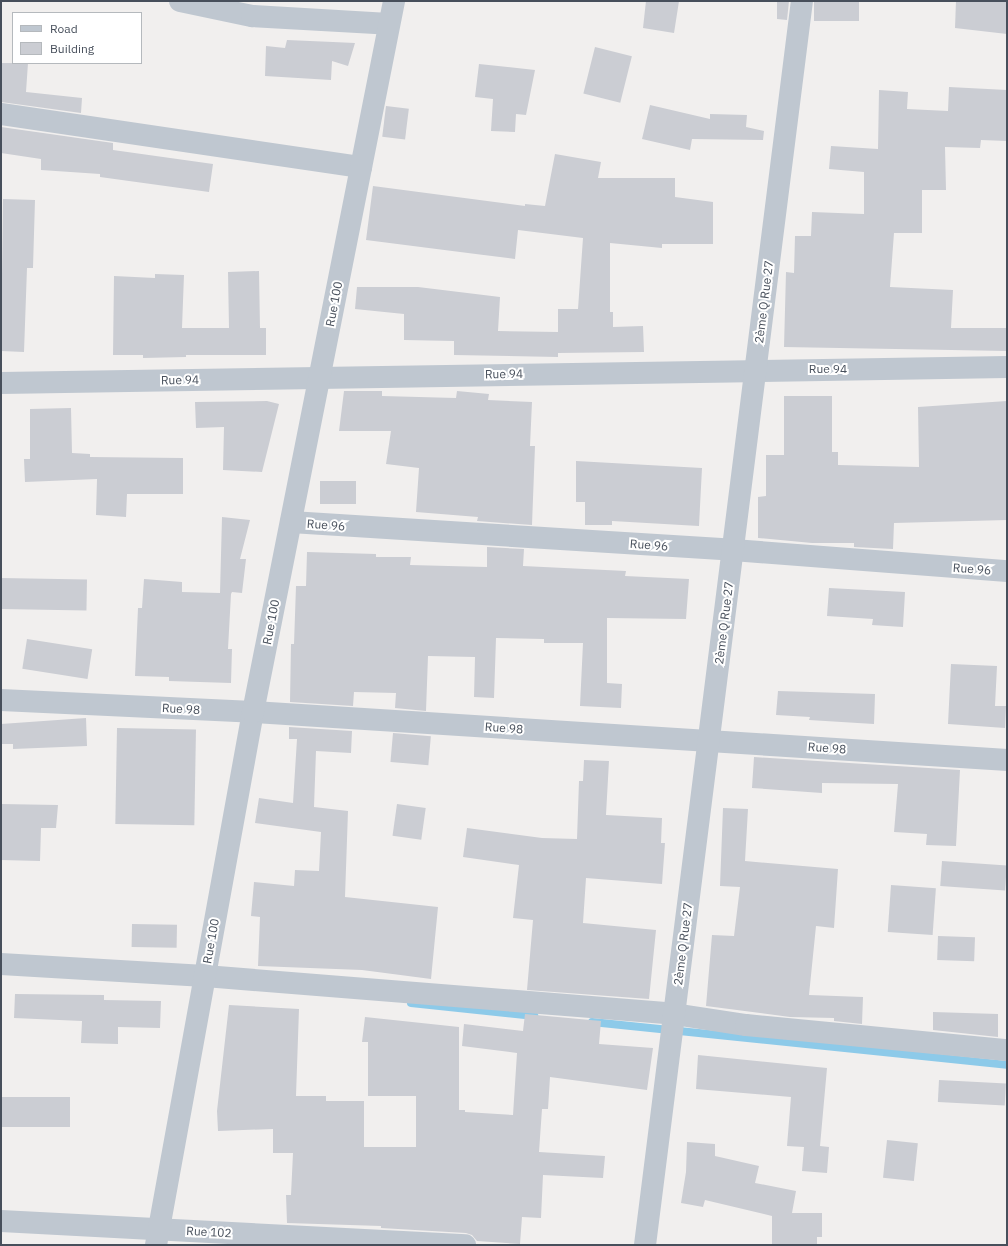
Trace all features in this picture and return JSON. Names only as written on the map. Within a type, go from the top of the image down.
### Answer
[{"type":"street","points":[[180,1],[252,16],[390,24]]},
{"type":"street","name":"Rue 100","points":[[157,1237],[253,712],[394,1]]},
{"type":"street","name":"2ème Q Rue 27","points":[[645,1245],[802,1]]},
{"type":"street","points":[[1,114],[361,167]]},
{"type":"street","name":"Rue 94","points":[[1,383],[756,369],[1007,367]]},
{"type":"street","name":"Rue 96","points":[[291,522],[733,550],[1007,571]]},
{"type":"street","name":"Rue 98","points":[[1,700],[253,712],[1007,760]]},
{"type":"street","points":[[1,964],[205,976],[674,1014],[746,1025],[1007,1050]]},
{"type":"street","name":"Rue 102","points":[[1,1221],[157,1237],[465,1245]]},
{"type":"building","points":[[646,1],[679,1],[674,33],[643,28]]},
{"type":"building","points":[[777,1],[789,1],[787,20],[777,19]]},
{"type":"building","points":[[814,1],[859,1],[859,21],[814,21]]},
{"type":"building","points":[[956,1],[1007,1],[1007,34],[955,28]]},
{"type":"building","points":[[287,40],[355,43],[348,66],[332,61],[331,80],[265,76],[266,46],[285,48]]},
{"type":"building","points":[[595,47],[632,56],[620,103],[583,94]]},
{"type":"building","points":[[1,63],[28,64],[26,92],[82,98],[81,113],[1,102]]},
{"type":"building","points":[[479,64],[535,70],[526,115],[516,114],[515,132],[491,131],[493,99],[475,97]]},
{"type":"building","points":[[949,87],[1007,90],[1007,141],[981,140],[980,148],[945,147],[946,190],[922,190],[922,233],[894,233],[890,287],[953,290],[951,328],[1007,328],[1007,351],[784,347],[786,272],[794,273],[795,236],[811,236],[812,212],[864,214],[864,172],[829,169],[831,146],[878,149],[879,90],[908,92],[907,109],[948,111]]},
{"type":"building","points":[[650,105],[710,119],[710,114],[747,115],[746,127],[764,131],[763,140],[692,139],[690,150],[642,139]]},
{"type":"building","points":[[386,106],[409,109],[405,140],[382,137]]},
{"type":"building","points":[[1,127],[113,143],[113,150],[213,164],[209,192],[100,177],[100,174],[41,170],[41,159],[1,153]]},
{"type":"building","points":[[555,154],[601,162],[598,178],[675,178],[675,197],[713,202],[713,244],[662,244],[662,248],[610,243],[610,312],[613,312],[613,327],[643,326],[644,352],[558,353],[558,357],[454,355],[454,341],[404,340],[404,314],[355,309],[357,287],[418,287],[500,297],[498,331],[558,332],[558,309],[578,309],[583,238],[518,230],[515,259],[366,240],[373,186],[525,206],[525,204],[545,206]]},
{"type":"building","points":[[3,199],[35,200],[33,268],[27,268],[24,352],[1,351]]},
{"type":"building","points":[[259,271],[260,328],[266,328],[266,355],[186,355],[186,357],[143,358],[143,355],[113,355],[114,276],[155,278],[155,274],[184,275],[182,328],[229,328],[228,272]]},
{"type":"building","points":[[344,391],[382,391],[382,396],[456,398],[457,391],[489,394],[488,400],[532,402],[530,446],[535,446],[532,525],[477,521],[478,517],[416,512],[419,468],[386,464],[391,431],[339,431]]},
{"type":"building","points":[[784,396],[832,396],[832,452],[838,452],[838,465],[919,467],[918,407],[1007,401],[1007,520],[894,523],[893,549],[854,547],[854,543],[812,543],[758,538],[758,497],[766,496],[766,455],[784,455]]},
{"type":"building","points":[[267,401],[279,404],[262,472],[223,470],[224,427],[196,428],[195,402]]},
{"type":"building","points":[[71,408],[72,453],[90,454],[90,457],[183,458],[183,494],[127,494],[126,517],[96,515],[97,479],[25,482],[24,459],[30,459],[30,409]]},
{"type":"building","points":[[576,461],[702,468],[699,526],[612,521],[612,525],[585,525],[585,502],[576,502]]},
{"type":"building","points":[[320,481],[356,481],[356,504],[320,504]]},
{"type":"building","points":[[222,517],[250,520],[240,559],[246,559],[242,593],[232,592],[231,594],[228,649],[232,649],[231,683],[169,681],[169,677],[135,676],[138,608],[142,608],[144,579],[182,582],[182,592],[220,593]]},
{"type":"building","points":[[487,547],[524,549],[523,566],[626,571],[625,576],[689,579],[686,619],[607,618],[607,683],[622,684],[621,708],[580,706],[583,643],[544,643],[544,639],[496,638],[494,698],[474,697],[475,657],[428,656],[426,711],[395,708],[396,693],[354,692],[353,706],[290,702],[291,644],[294,644],[296,586],[306,586],[307,552],[376,554],[376,557],[411,557],[410,565],[487,567]]},
{"type":"building","points":[[1,578],[87,580],[86,610],[1,609]]},
{"type":"building","points":[[829,588],[905,592],[903,627],[872,625],[873,619],[827,616]]},
{"type":"building","points":[[27,639],[92,649],[87,679],[22,669]]},
{"type":"building","points":[[951,664],[997,666],[995,706],[1006,706],[1005,728],[948,724]]},
{"type":"building","points":[[778,691],[875,694],[874,724],[809,720],[810,717],[776,715]]},
{"type":"building","points":[[86,718],[87,746],[13,749],[13,744],[1,744],[1,724]]},
{"type":"building","points":[[289,727],[352,731],[351,753],[316,751],[314,807],[348,811],[345,897],[438,907],[431,979],[362,970],[258,966],[260,917],[251,916],[254,882],[294,886],[295,870],[319,871],[321,832],[255,823],[259,798],[293,803],[297,739],[289,739]]},
{"type":"building","points":[[117,728],[196,729],[194,825],[115,824]]},
{"type":"building","points":[[393,733],[431,736],[428,765],[390,762]]},
{"type":"building","points":[[754,757],[960,770],[956,846],[926,845],[927,834],[894,832],[898,784],[822,783],[822,793],[752,788]]},
{"type":"building","points":[[584,760],[609,761],[606,815],[662,818],[661,843],[665,843],[662,884],[586,878],[583,923],[656,930],[649,999],[527,990],[533,920],[513,918],[519,865],[463,857],[467,828],[542,838],[577,839],[579,781],[583,781]]},
{"type":"building","points":[[1,804],[58,805],[56,828],[41,828],[40,861],[1,860]]},
{"type":"building","points":[[397,804],[426,808],[421,840],[393,836]]},
{"type":"building","points":[[723,808],[748,809],[745,861],[838,869],[834,928],[816,926],[809,995],[863,997],[862,1024],[834,1021],[834,1018],[790,1017],[706,1006],[712,935],[734,936],[740,887],[720,886]]},
{"type":"building","points":[[942,861],[1007,866],[1005,890],[940,886]]},
{"type":"building","points":[[891,885],[936,888],[933,935],[888,932]]},
{"type":"building","points":[[132,924],[177,925],[177,948],[132,947]]},
{"type":"building","points":[[938,936],[975,937],[974,961],[937,960]]},
{"type":"building","points":[[15,994],[104,995],[104,1000],[161,1001],[160,1028],[118,1027],[118,1044],[81,1043],[82,1021],[14,1018]]},
{"type":"building","points":[[229,1005],[299,1009],[296,1096],[326,1096],[326,1101],[364,1101],[364,1147],[416,1147],[416,1096],[368,1096],[368,1042],[362,1042],[365,1017],[459,1027],[459,1110],[465,1110],[465,1112],[513,1115],[517,1053],[462,1046],[464,1024],[523,1031],[525,1014],[601,1021],[599,1044],[653,1048],[647,1090],[550,1077],[548,1109],[542,1109],[539,1152],[605,1156],[603,1178],[543,1175],[541,1218],[522,1217],[520,1244],[477,1241],[472,1235],[466,1233],[381,1228],[381,1226],[287,1223],[286,1195],[291,1195],[293,1153],[273,1153],[273,1129],[218,1131],[217,1111]]},
{"type":"building","points":[[933,1012],[998,1014],[998,1037],[933,1030]]},
{"type":"building","points":[[698,1055],[827,1068],[820,1146],[829,1147],[827,1173],[802,1171],[804,1147],[787,1146],[791,1097],[696,1089]]},
{"type":"building","points":[[939,1080],[1006,1084],[1005,1105],[938,1102]]},
{"type":"building","points":[[1,1097],[70,1097],[70,1127],[1,1127]]},
{"type":"building","points":[[887,1140],[918,1143],[914,1181],[883,1178]]},
{"type":"building","points":[[687,1142],[715,1144],[715,1156],[759,1166],[755,1183],[796,1191],[792,1213],[822,1213],[822,1237],[817,1237],[817,1245],[772,1245],[772,1216],[705,1200],[703,1207],[681,1203],[686,1172]]},
{"type":"waterway","points":[[411,1003],[534,1016]]},
{"type":"waterway","points":[[592,1022],[1007,1065]]}]
